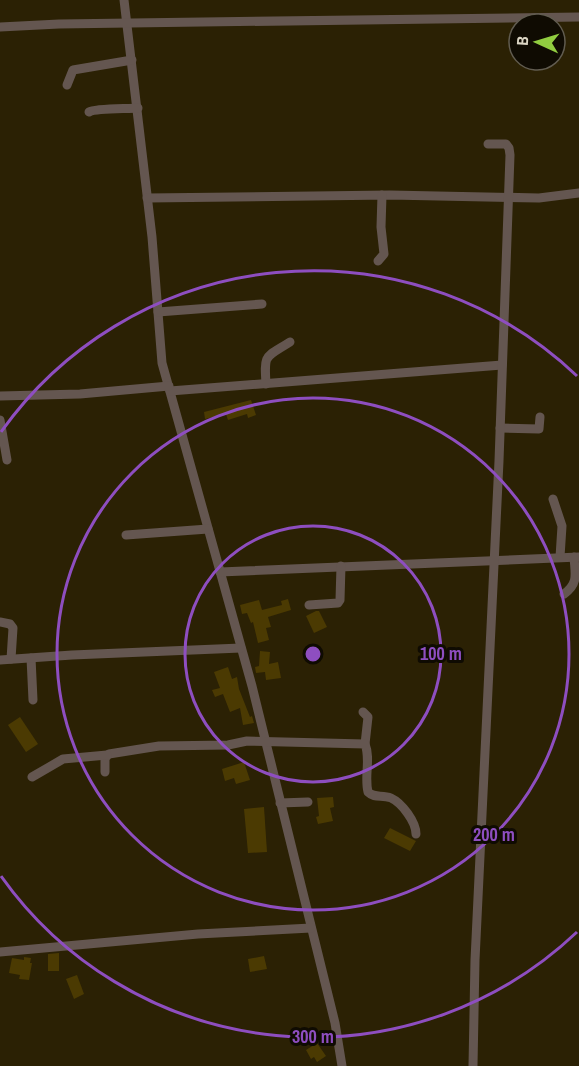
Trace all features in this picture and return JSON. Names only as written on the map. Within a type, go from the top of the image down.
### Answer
[{"type":"street","points":[[124,0],[138,108],[162,363],[266,743],[335,1023],[342,1066]]},
{"type":"street","points":[[0,27],[59,24],[579,17]]},
{"type":"street","points":[[67,85],[73,70],[132,60]]},
{"type":"street","points":[[89,112],[95,108],[110,111],[138,108]]},
{"type":"street","points":[[473,1066],[476,948],[500,428],[509,148],[506,144],[488,144]]},
{"type":"street","points":[[147,198],[382,195],[539,198],[579,193]]},
{"type":"street","points":[[378,261],[384,254],[381,227],[382,195]]},
{"type":"street","points":[[158,312],[262,304]]},
{"type":"street","points":[[266,384],[265,362],[269,354],[290,342]]},
{"type":"street","points":[[0,396],[266,384],[502,365]]},
{"type":"street","points":[[500,428],[538,429],[540,417]]},
{"type":"street","points":[[0,420],[7,460]]},
{"type":"street","points":[[553,499],[562,526],[560,557]]},
{"type":"street","points":[[126,535],[208,529]]},
{"type":"street","points":[[220,572],[576,557],[575,582],[572,588],[564,594]]},
{"type":"street","points":[[309,604],[338,603],[341,566]]},
{"type":"street","points":[[0,622],[10,624],[13,628],[11,659]]},
{"type":"street","points":[[0,660],[241,648]]},
{"type":"street","points":[[31,658],[33,700]]},
{"type":"street","points":[[363,711],[368,717],[365,744],[368,792],[398,802],[413,821],[416,834]]},
{"type":"street","points":[[32,777],[63,759],[107,755],[159,746],[228,745],[247,741],[365,744]]},
{"type":"street","points":[[105,772],[107,755]]},
{"type":"street","points":[[280,802],[308,802]]},
{"type":"street","points":[[0,952],[198,934],[311,928]]},
{"type":"building","points":[[251,400],[256,415],[248,418],[247,414],[228,420],[226,414],[205,419],[204,412]]},
{"type":"building","points":[[288,599],[291,610],[268,617],[271,627],[266,628],[269,640],[258,643],[253,622],[251,623],[247,613],[242,614],[240,605],[259,600],[262,610],[282,605],[281,601]]},
{"type":"building","points":[[319,611],[327,627],[314,633],[306,616]]},
{"type":"building","points":[[260,651],[270,652],[269,664],[278,662],[281,678],[266,680],[265,672],[256,673],[255,667],[259,666]]},
{"type":"building","points":[[228,667],[232,679],[237,677],[239,689],[254,723],[243,725],[240,708],[230,712],[223,694],[215,697],[212,690],[220,688],[214,672]]},
{"type":"building","points":[[20,717],[38,744],[26,752],[8,725]]},
{"type":"building","points":[[244,762],[250,780],[236,784],[234,778],[225,781],[222,769]]},
{"type":"building","points":[[333,797],[334,807],[330,808],[333,821],[318,824],[317,798]]},
{"type":"building","points":[[264,807],[267,852],[248,853],[244,809]]},
{"type":"building","points":[[390,828],[416,841],[410,851],[384,838]]},
{"type":"building","points":[[59,953],[59,971],[48,971],[48,954]]},
{"type":"building","points":[[264,956],[267,969],[250,972],[248,959]]},
{"type":"building","points":[[24,957],[31,958],[29,980],[19,979],[20,975],[9,973],[12,958],[24,960]]},
{"type":"building","points":[[77,975],[84,994],[74,999],[66,979]]},
{"type":"building","points":[[317,1043],[326,1056],[317,1062],[314,1057],[311,1059],[306,1050]]}]
